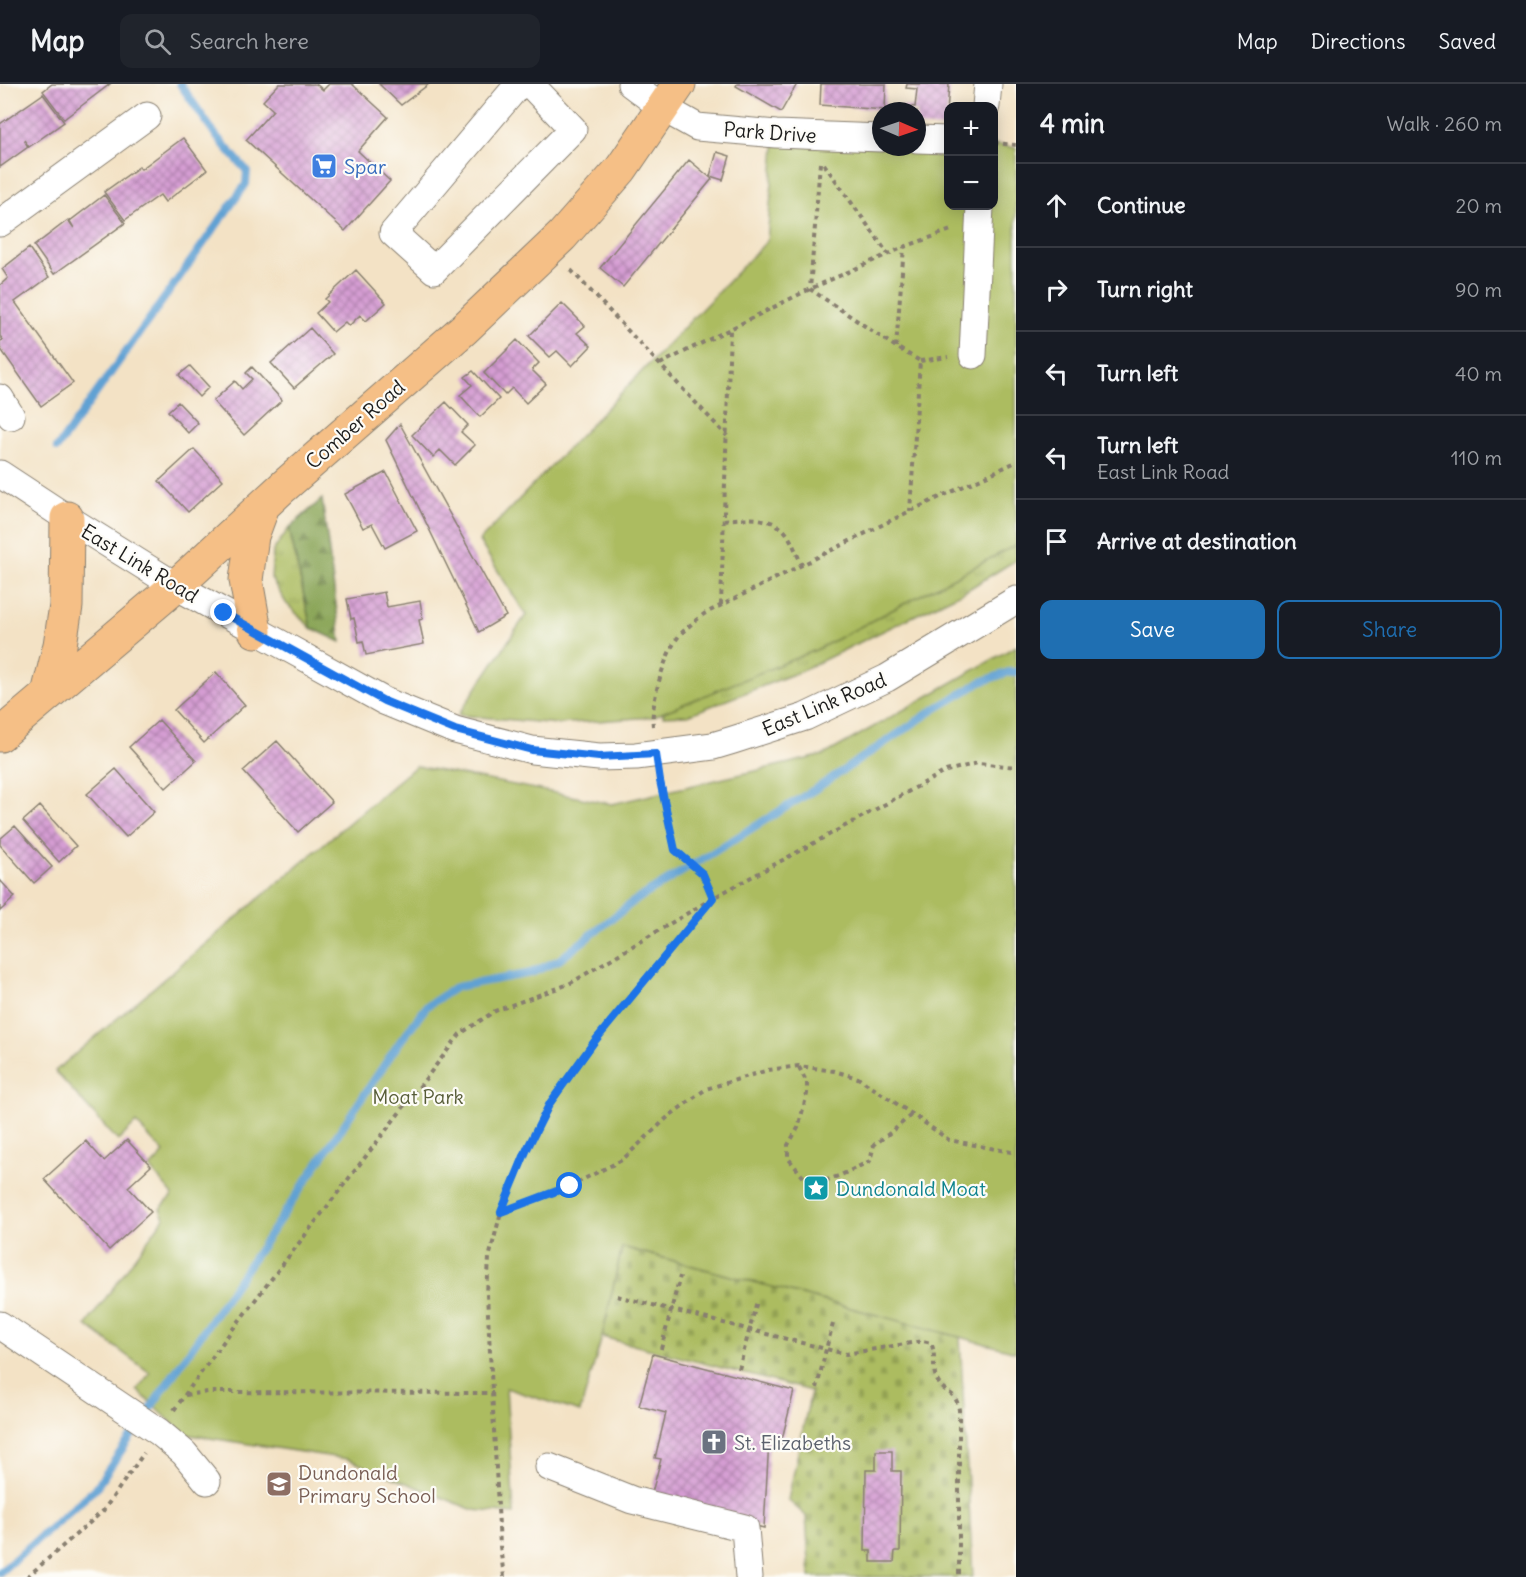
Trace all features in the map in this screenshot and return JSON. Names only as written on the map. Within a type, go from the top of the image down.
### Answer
[{"type":"highway","name":"Comber Road","points":[[0,735],[176,586],[406,378],[464,329],[562,236],[621,169],[671,96]]},
{"type":"highway","points":[[255,631],[246,579],[252,537],[264,505]]},
{"type":"highway","points":[[48,694],[60,645],[66,606],[67,518]]},
{"type":"street","points":[[519,84],[393,233],[434,270],[573,129],[530,84]]},
{"type":"street","name":"Park Drive","points":[[631,84],[671,96],[697,127],[776,134],[872,138]]},
{"type":"street","points":[[986,102],[988,84]]},
{"type":"street","points":[[0,223],[147,116]]},
{"type":"street","points":[[926,140],[944,141]]},
{"type":"street","points":[[973,355],[980,213]]},
{"type":"street","name":"East Link Road","points":[[0,474],[176,586],[384,701],[455,730],[532,750],[599,757],[656,754],[713,746],[733,740],[805,717],[887,678],[1016,600]]},
{"type":"street","points":[[0,1325],[159,1432],[184,1453],[207,1481]]},
{"type":"street","points":[[549,1467],[632,1500],[745,1528],[749,1577]]},
{"type":"path","points":[[998,143],[1016,145]]},
{"type":"path","points":[[810,290],[821,159],[888,254]]},
{"type":"path","points":[[660,364],[810,290],[980,213]]},
{"type":"path","points":[[550,247],[727,436]]},
{"type":"path","points":[[896,347],[904,247]]},
{"type":"path","points":[[810,290],[920,361],[910,512]]},
{"type":"path","points":[[721,605],[730,328]]},
{"type":"path","points":[[713,898],[703,874],[675,850],[656,754],[652,717],[661,671],[677,638],[704,614],[721,605],[1016,462]]},
{"type":"path","points":[[724,520],[747,518],[770,521],[786,533],[802,565]]},
{"type":"path","points":[[27,1577],[103,1511],[236,1325],[460,1034],[495,1011],[569,984],[713,898],[946,771],[978,764],[1016,767]]},
{"type":"path","points":[[504,1577],[500,1546],[488,1294],[489,1258],[501,1212],[527,1149],[550,1103],[594,1042],[713,898]]},
{"type":"path","points":[[501,1212],[570,1186],[622,1160],[669,1116],[706,1089],[768,1070],[799,1066],[834,1071],[858,1078],[949,1140],[1016,1153]]},
{"type":"path","points":[[799,1066],[807,1083],[807,1094],[798,1128],[788,1145],[788,1158],[804,1178],[824,1181],[870,1161],[874,1145],[912,1114]]},
{"type":"path","points":[[661,1349],[680,1276]]},
{"type":"path","points":[[617,1296],[846,1354],[923,1341],[931,1343],[934,1349],[935,1376],[940,1385],[958,1401],[959,1577]]},
{"type":"path","points":[[739,1369],[757,1301]]},
{"type":"path","points":[[817,1388],[833,1324]]},
{"type":"path","points":[[185,1395],[208,1392],[493,1393]]},
{"type":"green space","points":[[776,134],[872,146],[872,156],[926,156],[926,145],[944,141],[944,210],[998,210],[998,145],[1016,148],[1016,545],[816,650],[652,717],[558,724],[458,715],[526,615],[479,541],[767,241]]},
{"type":"green space","points":[[322,499],[341,642],[311,628],[289,528]]},
{"type":"green space","points":[[289,528],[311,628],[286,603],[271,578],[273,551]]},
{"type":"green space","points":[[1016,532],[1016,560],[967,590],[799,672],[688,715],[663,716],[668,689]]},
{"type":"green space","name":"Moat Park","points":[[1016,646],[1016,1352],[622,1247],[602,1337],[580,1412],[506,1388],[514,1514],[473,1510],[347,1459],[184,1434],[137,1390],[150,1373],[86,1325],[164,1218],[160,1209],[173,1195],[150,1168],[164,1153],[136,1123],[118,1141],[55,1071],[416,766],[612,804],[824,755]]},
{"type":"green space","points":[[622,1247],[960,1337],[973,1577],[810,1577],[806,1516],[788,1500],[811,1391],[602,1337]]},
{"type":"building","points":[[52,84],[110,84],[64,119],[43,91]]},
{"type":"building","name":"Spar","points":[[279,84],[316,84],[323,90],[329,84],[352,84],[388,117],[358,151],[390,181],[345,231],[246,140],[273,110],[263,101]]},
{"type":"building","points":[[379,84],[429,84],[401,105]]},
{"type":"building","points":[[737,84],[797,84],[781,112],[736,86]]},
{"type":"building","points":[[821,84],[886,84],[885,102],[872,102],[872,109],[820,105]]},
{"type":"building","points":[[907,84],[949,84],[948,102],[944,102],[944,128],[926,127],[926,102],[916,102],[917,89],[906,88]]},
{"type":"building","points":[[43,94],[64,122],[29,147],[24,140],[28,147],[0,167],[0,124]]},
{"type":"building","points":[[183,138],[207,170],[165,202],[160,195],[125,220],[104,192],[139,167],[141,169]]},
{"type":"building","points":[[717,152],[730,156],[723,180],[710,176]]},
{"type":"building","points":[[689,160],[712,179],[623,287],[600,268]]},
{"type":"building","points":[[104,195],[125,223],[54,274],[34,246],[68,220],[74,228],[70,221]]},
{"type":"building","points":[[29,248],[49,277],[15,302],[73,383],[41,406],[0,348],[0,341],[3,340],[0,336],[0,285],[8,278],[2,269]]},
{"type":"building","points":[[356,270],[386,303],[366,321],[360,315],[349,326],[345,322],[333,332],[316,313],[328,302],[325,299]]},
{"type":"building","points":[[562,303],[585,326],[577,333],[591,346],[572,366],[557,351],[550,357],[529,336]]},
{"type":"building","points":[[310,328],[333,354],[294,388],[271,363]]},
{"type":"building","points":[[517,340],[539,363],[532,370],[546,384],[526,403],[512,388],[505,395],[484,373]]},
{"type":"building","points":[[190,366],[209,387],[199,397],[179,375]]},
{"type":"building","points":[[252,367],[282,400],[244,435],[213,401],[235,381],[242,389],[252,379],[246,373]]},
{"type":"building","points":[[473,371],[499,399],[480,417],[460,395],[472,385],[465,377]]},
{"type":"building","points":[[178,402],[198,423],[188,433],[168,411]]},
{"type":"building","points":[[446,402],[468,425],[461,432],[475,445],[455,465],[440,450],[433,457],[412,435]]},
{"type":"building","points":[[400,424],[506,616],[479,632],[386,440]]},
{"type":"building","points":[[194,449],[223,480],[188,512],[159,481]]},
{"type":"building","points":[[386,472],[417,531],[385,548],[372,524],[363,528],[345,494]]},
{"type":"building","points":[[384,592],[387,607],[420,601],[423,619],[419,620],[424,644],[366,655],[363,641],[359,642],[354,618],[351,619],[347,599]]},
{"type":"building","points":[[216,672],[245,705],[204,743],[174,710]]},
{"type":"building","points":[[159,720],[196,761],[166,788],[129,747]]},
{"type":"building","points":[[277,741],[332,802],[298,832],[243,771]]},
{"type":"building","points":[[116,769],[154,812],[126,837],[87,794]]},
{"type":"building","points":[[40,806],[76,846],[59,862],[23,821]]},
{"type":"building","points":[[15,826],[52,867],[34,883],[0,845],[0,839]]},
{"type":"building","points":[[0,880],[15,897],[0,911]]},
{"type":"building","points":[[127,1140],[151,1166],[128,1187],[151,1212],[109,1250],[44,1179],[86,1141],[104,1161]]},
{"type":"building","name":"St. Elizabeths","points":[[653,1354],[794,1391],[781,1443],[769,1440],[764,1528],[650,1500],[661,1459],[655,1458],[666,1413],[639,1406]]},
{"type":"building","points":[[876,1451],[892,1451],[892,1471],[901,1471],[900,1551],[895,1551],[894,1562],[871,1562],[871,1551],[865,1551],[866,1470],[876,1470]]},
{"type":"waterway","points":[[57,448],[246,184],[247,171],[217,137],[180,84]]},
{"type":"waterway","points":[[0,1572],[95,1489],[399,1043],[427,1006],[456,987],[531,973],[559,960],[633,902],[817,788],[935,709],[981,682],[1009,672],[1016,672]]},
{"type":"place","name":"Spar","points":[[324,166]]},
{"type":"place","name":"Dundonald Moat","points":[[816,1188]]},
{"type":"place","name":"St. Elizabeths","points":[[714,1442]]},
{"type":"place","name":"Dundonald Primary School","points":[[279,1484]]},
{"type":"route","points":[[224,613],[384,701],[455,730],[532,750],[599,757],[656,754],[675,850],[703,874],[713,898],[594,1042],[550,1103],[527,1149],[501,1212],[570,1186]]}]
